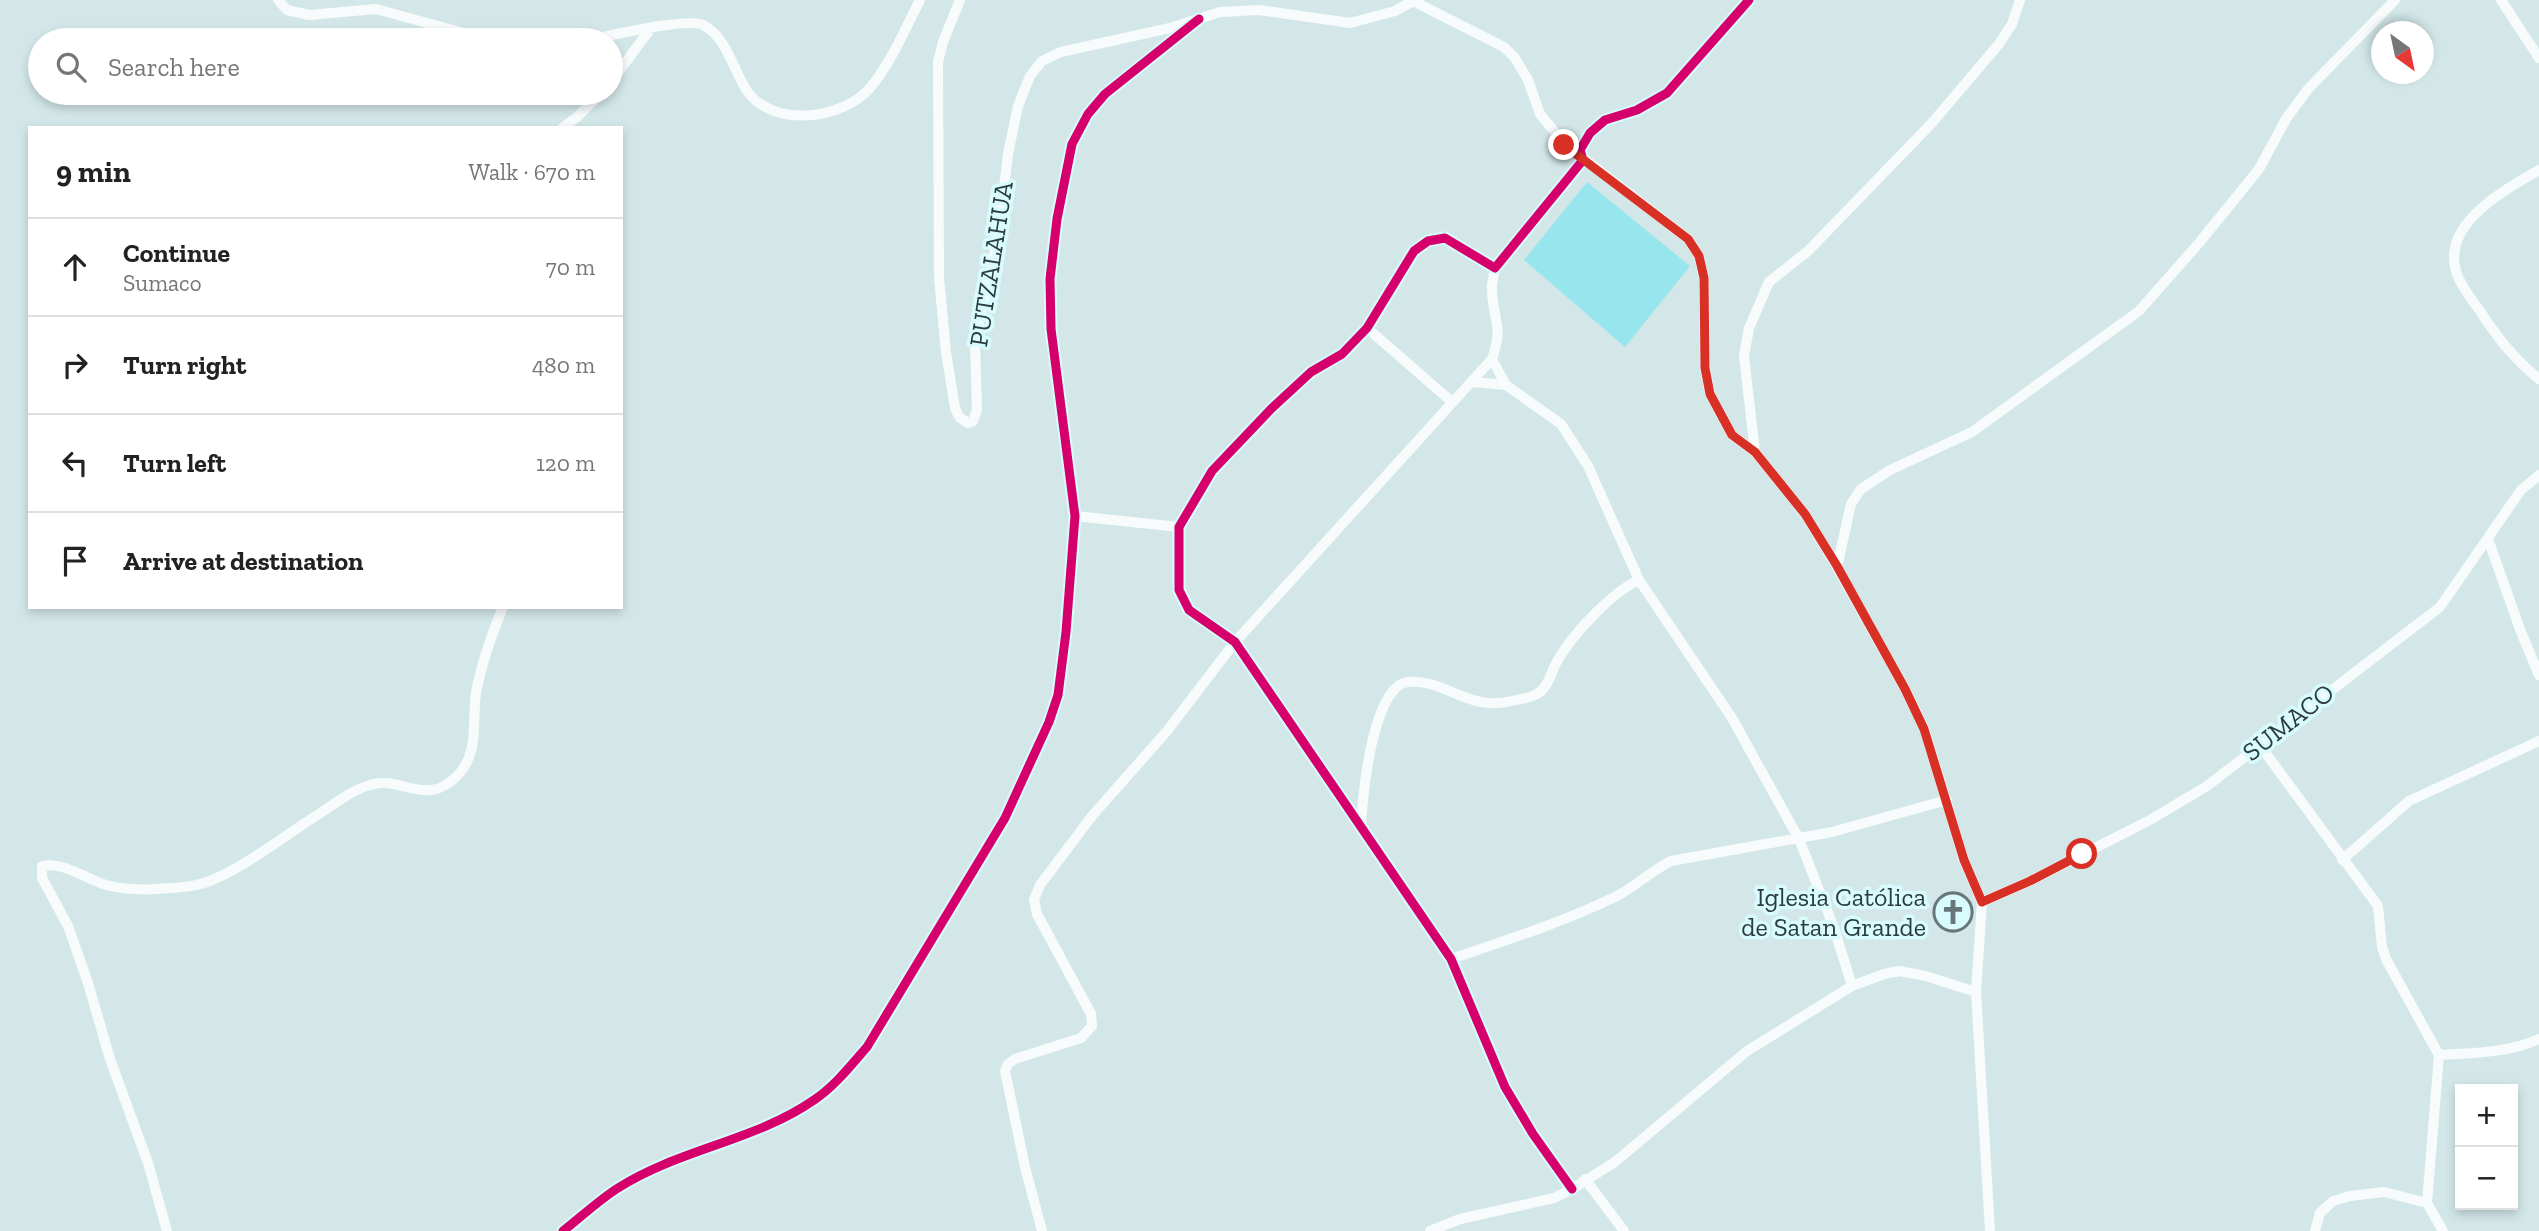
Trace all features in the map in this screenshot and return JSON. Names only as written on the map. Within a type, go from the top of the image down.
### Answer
[{"type":"street","points":[[278,0],[287,10],[301,14],[325,15],[376,9],[445,28]]},
{"type":"street","points":[[623,34],[696,23],[703,25],[719,40],[748,92],[759,104],[776,113],[808,116],[821,114],[853,101],[869,89],[920,0]]},
{"type":"street","name":"PUTZALAHUA","points":[[960,0],[938,62],[939,278],[955,408],[959,417],[968,423],[973,421],[977,410],[975,341],[999,232],[1007,154],[1018,106],[1030,76],[1042,61],[1061,52],[1144,35],[1220,12],[1259,10],[1350,23],[1385,15],[1414,1]]},
{"type":"street","points":[[1216,0],[1220,12]]},
{"type":"street","points":[[1583,160],[1580,150],[1590,132],[1605,120],[1637,110],[1667,93],[1749,0]]},
{"type":"street","points":[[1755,452],[1744,356],[1749,328],[1769,282],[1808,251],[1931,124],[1999,44],[2012,24],[2020,0]]},
{"type":"street","points":[[1837,566],[1851,504],[1861,489],[1890,470],[1972,432],[2139,311],[2259,169],[2286,119],[2308,89],[2395,0]]},
{"type":"street","points":[[2501,0],[2539,58]]},
{"type":"street","points":[[1414,1],[1504,47],[1515,58],[1528,80],[1545,121],[1564,145],[1688,239],[1699,256],[1704,278],[1705,368],[1710,394],[1732,435],[1755,452],[1805,514],[1837,566],[1924,729],[1964,860],[1982,902],[1976,992],[1990,1231]]},
{"type":"street","points":[[563,1231],[618,1188],[658,1168],[782,1119],[815,1100],[839,1079],[867,1047],[1005,818],[1049,722],[1058,695],[1066,632],[1075,516],[1051,330],[1050,279],[1057,219],[1072,144],[1088,114],[1105,94],[1199,19]]},
{"type":"street","points":[[623,66],[651,29]]},
{"type":"street","points":[[565,126],[589,105]]},
{"type":"street","points":[[1042,1231],[1025,1167],[1005,1071],[1008,1064],[1015,1059],[1082,1038],[1092,1026],[1091,1014],[1037,914],[1034,901],[1040,885],[1092,816],[1167,731],[1235,642],[1492,359],[1498,342],[1492,291],[1495,268],[1583,160]]},
{"type":"street","points":[[2539,170],[2479,209],[2466,226],[2454,254],[2459,281],[2498,339],[2539,379]]},
{"type":"street","points":[[1495,268],[1445,238],[1427,241],[1414,251],[1367,328],[1342,354],[1311,372],[1270,409],[1212,471],[1179,527],[1179,590],[1189,610],[1235,642],[1451,959],[1505,1087],[1533,1134],[1572,1189]]},
{"type":"street","points":[[1367,328],[1452,402]]},
{"type":"street","points":[[1492,359],[1506,385],[1561,424],[1588,466],[1639,580],[1732,718],[1799,839],[1834,928],[1852,986]]},
{"type":"street","points":[[1471,382],[1506,385]]},
{"type":"street","name":"SUMACO","points":[[1982,902],[2030,881],[2179,804],[2207,786],[2440,607],[2521,490],[2539,475]]},
{"type":"street","points":[[1075,516],[1179,527]]},
{"type":"street","points":[[2488,539],[2539,675]]},
{"type":"street","points":[[1361,828],[1363,790],[1372,743],[1380,716],[1394,689],[1405,682],[1418,682],[1478,703],[1489,704],[1536,694],[1545,687],[1564,650],[1586,624],[1614,595],[1639,580]]},
{"type":"street","points":[[167,1231],[148,1163],[110,1059],[89,983],[68,926],[42,878],[42,866],[52,864],[108,885],[150,890],[197,885],[225,875],[340,800],[370,785],[387,783],[419,792],[443,788],[459,774],[469,759],[476,692],[502,609]]},
{"type":"street","points":[[2342,860],[2409,801],[2539,741]]},
{"type":"street","points":[[2259,744],[2378,906],[2382,947],[2386,959],[2438,1055],[2427,1203],[2444,1231]]},
{"type":"street","points":[[1451,959],[1570,917],[1619,895],[1671,861],[1832,832],[1947,800]]},
{"type":"street","points":[[1430,1231],[1460,1219],[1532,1205],[1572,1189],[1615,1162],[1747,1051],[1852,986],[1899,971],[1926,976],[1976,992]]},
{"type":"street","points":[[2438,1055],[2500,1050],[2539,1039]]},
{"type":"street","points":[[1586,1179],[1624,1231]]},
{"type":"street","points":[[2315,1231],[2320,1213],[2333,1201],[2350,1196],[2384,1192],[2427,1203]]},
{"type":"street","points":[[1460,1219],[1467,1231]]},
{"type":"shaded area","points":[[1587,182],[1690,266],[1625,347],[1524,260]]},
{"type":"cycle path","points":[[1572,1189],[1533,1134],[1505,1087],[1451,959],[1235,642],[1189,610],[1179,590],[1179,527],[1212,471],[1271,409],[1311,372],[1342,354],[1367,328],[1414,251],[1428,241],[1445,238],[1495,268],[1583,160],[1580,150],[1590,133],[1605,120],[1637,110],[1667,93],[1749,0]]},
{"type":"cycle path","points":[[563,1231],[611,1193],[642,1175],[767,1126],[814,1100],[829,1088],[867,1047],[1005,818],[1049,722],[1058,695],[1066,632],[1075,516],[1051,329],[1050,279],[1057,219],[1072,144],[1088,114],[1105,94],[1199,19]]},
{"type":"place","name":"Iglesia Católica de Satan Grande","points":[[1953,912]]},
{"type":"route","points":[[1564,145],[1688,239],[1699,256],[1704,278],[1705,368],[1710,394],[1719,415],[1732,435],[1755,452],[1805,514],[1905,689],[1924,729],[1964,860],[1982,902],[2082,854]]}]
